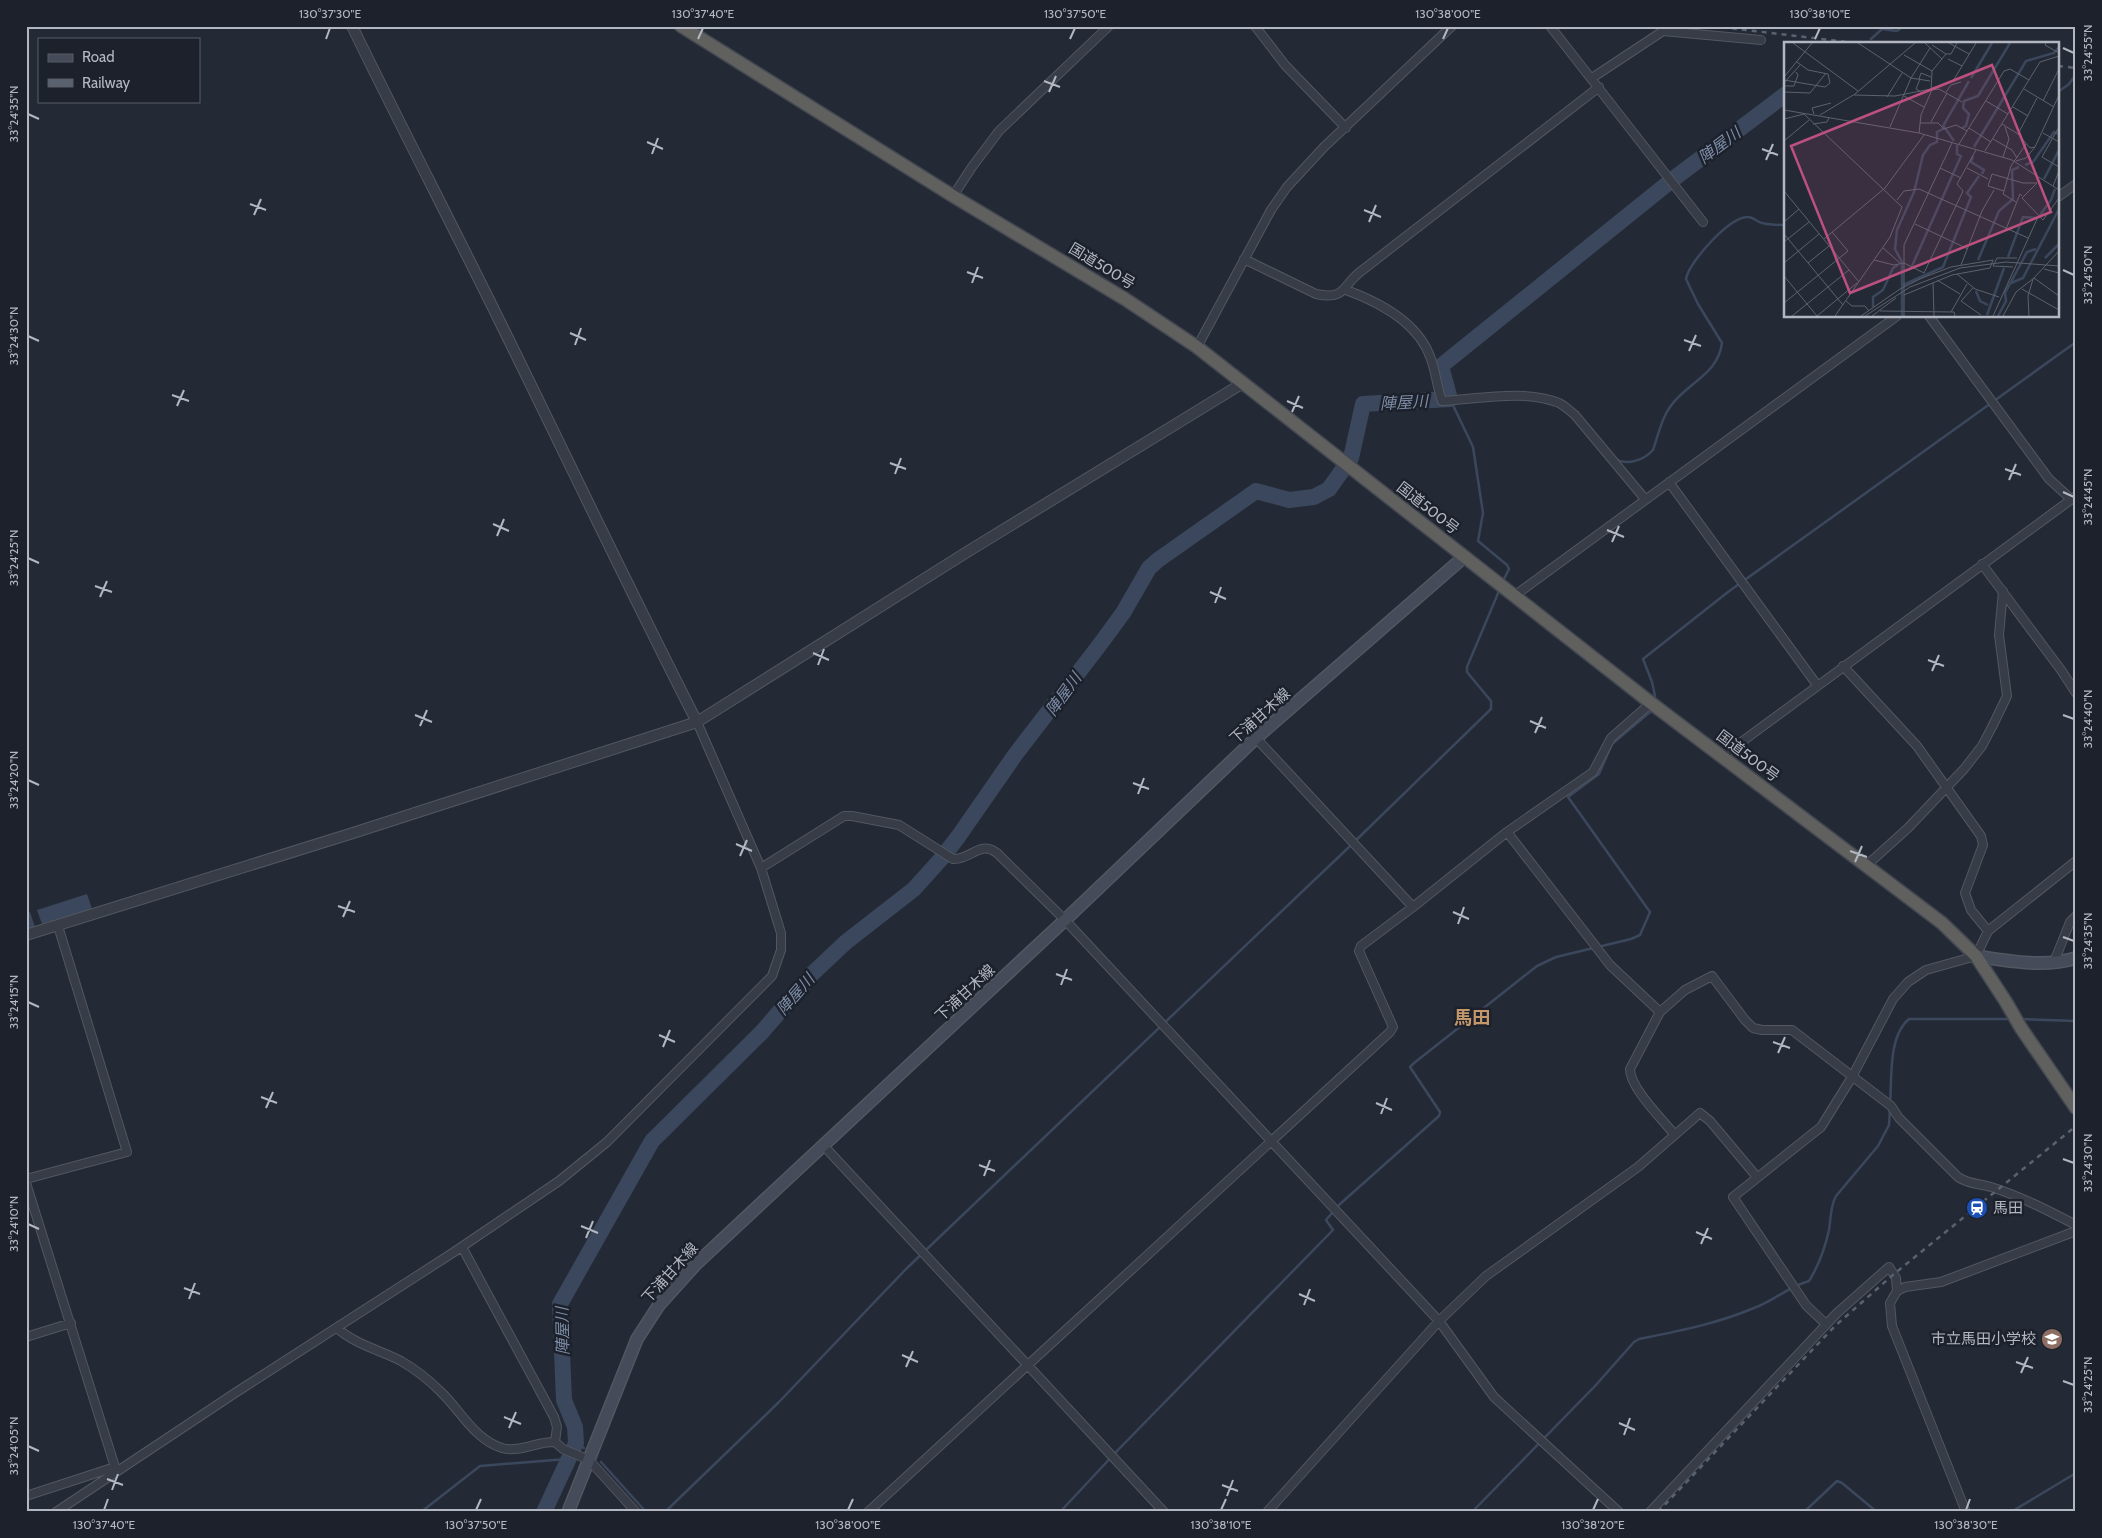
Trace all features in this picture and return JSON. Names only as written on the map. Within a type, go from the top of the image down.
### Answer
[{"type":"highway","name":"国道500号","points":[[680,26],[953,196],[1125,299],[1197,347],[1651,703],[1942,923],[1976,956],[2021,1028],[2076,1108]]},
{"type":"main road","name":"下浦甘木線","points":[[568,1512],[586,1459],[637,1339],[659,1306],[695,1266],[1065,920],[1256,738],[1464,557]]},
{"type":"main road","points":[[1976,956],[2018,962],[2054,962],[2076,958]]},
{"type":"street","points":[[56,1512],[117,1468],[462,1247],[585,1162],[772,976],[781,950],[781,933],[761,868],[697,722],[637,605],[502,324],[416,157],[352,26]]},
{"type":"street","points":[[953,196],[999,131],[1109,26]]},
{"type":"street","points":[[1256,26],[1285,65],[1346,128]]},
{"type":"street","points":[[1197,347],[1271,210],[1287,187],[1324,147],[1452,26]]},
{"type":"street","points":[[1550,26],[1704,222]]},
{"type":"street","points":[[1592,78],[1663,31],[1761,40]]},
{"type":"street","points":[[1244,259],[1316,294],[1325,296],[1346,290],[1352,278],[1599,87]]},
{"type":"street","points":[[2060,196],[2076,184]]},
{"type":"street","points":[[1346,290],[1374,302],[1408,325],[1421,338],[1431,359],[1442,400],[1519,396],[1543,398],[1561,404],[1575,414],[1645,499]]},
{"type":"street","points":[[1514,596],[1894,318]]},
{"type":"street","points":[[1721,757],[2074,498],[2050,479],[1930,318]]},
{"type":"street","points":[[26,935],[697,722],[967,552],[1242,383]]},
{"type":"street","points":[[1669,482],[1818,685]]},
{"type":"street","points":[[1982,564],[2076,693]]},
{"type":"street","points":[[1867,865],[1908,828],[1982,746],[2007,696],[1999,635],[2002,590]]},
{"type":"street","points":[[1843,666],[1917,746],[1981,836],[1983,845],[1964,893],[1972,910],[1988,930]]},
{"type":"street","points":[[868,1512],[1390,1032],[1393,1026],[1359,951],[1361,946],[1507,832],[1593,772],[1611,738],[1651,703]]},
{"type":"street","points":[[1256,738],[1413,907]]},
{"type":"street","points":[[761,868],[844,816],[899,825],[953,859],[963,858],[979,848],[992,849],[1065,920],[1439,1321],[1494,1397],[1619,1512]]},
{"type":"street","points":[[1507,832],[1610,965],[1660,1012]]},
{"type":"street","points":[[1826,1324],[1806,1305],[1733,1197],[1821,1127],[1852,1077],[1893,998],[1908,982],[1926,970],[1976,956],[1988,930],[2076,860]]},
{"type":"street","points":[[2054,962],[2070,922],[2076,916]]},
{"type":"street","points":[[26,1179],[126,1152],[58,926]]},
{"type":"street","points":[[1674,1134],[1636,1086],[1630,1075],[1630,1069],[1660,1012],[1685,990],[1712,976],[1745,1020],[1754,1028],[1762,1030],[1792,1030],[1891,1106],[1899,1118],[1958,1177],[1967,1183],[1990,1186],[2049,1211],[2076,1225]]},
{"type":"street","points":[[1267,1512],[1439,1321],[1486,1276],[1638,1167],[1700,1113],[1710,1121],[1757,1177]]},
{"type":"street","points":[[823,1145],[1164,1512]]},
{"type":"street","points":[[26,1183],[117,1468]]},
{"type":"street","points":[[1966,1512],[1892,1326],[1890,1303],[1897,1291],[1904,1287],[1941,1282],[2076,1231]]},
{"type":"street","points":[[462,1247],[554,1417],[557,1427],[555,1442]]},
{"type":"street","points":[[1650,1512],[1826,1324],[1889,1267],[1896,1278],[1897,1291]]},
{"type":"street","points":[[26,1337],[71,1323]]},
{"type":"street","points":[[337,1328],[361,1344],[402,1362],[441,1392],[481,1437],[494,1445],[504,1449],[514,1449],[555,1442]]},
{"type":"street","points":[[555,1442],[563,1449],[586,1459],[636,1512]]},
{"type":"street","points":[[26,1496],[117,1468]]},
{"type":"water","points":[[87,894],[92,909],[42,924],[37,910]]},
{"type":"water","points":[[30,912],[35,927],[26,929],[26,913]]},
{"type":"waterway","points":[[1871,39],[1882,29],[1897,31],[1903,26]]},
{"type":"waterway","points":[[2060,91],[2069,84],[2076,74]]},
{"type":"waterway","name":"陣屋川","points":[[544,1512],[576,1443],[575,1427],[564,1400],[560,1304],[652,1141],[762,1032],[812,974],[846,942],[914,889],[941,859],[1015,755],[1123,613],[1149,568],[1256,491],[1289,500],[1314,497],[1329,489],[1351,458],[1363,404],[1450,399],[1441,366],[1672,180],[1784,96]]},
{"type":"waterway","points":[[1615,459],[1625,462],[1635,461],[1645,457],[1653,450],[1662,422],[1670,407],[1684,391],[1708,371],[1719,354],[1722,343],[1698,304],[1686,279],[1694,262],[1711,241],[1741,218],[1750,217],[1765,224],[1784,225]]},
{"type":"waterway","points":[[1655,696],[1643,659],[1728,592],[2076,342]]},
{"type":"waterway","points":[[1451,401],[1473,447],[1483,513],[1478,541],[1507,565],[1509,569],[1503,581]]},
{"type":"waterway","points":[[665,1512],[778,1403],[906,1269],[1348,848],[1491,709],[1491,701],[1467,672],[1467,667],[1499,591]]},
{"type":"waterway","points":[[1060,1512],[1333,1230],[1326,1220],[1340,1204],[1439,1116],[1440,1112],[1410,1067],[1414,1063],[1537,966],[1556,957],[1631,939],[1640,935],[1650,912],[1568,797],[1599,774],[1612,744],[1650,712]]},
{"type":"waterway","points":[[1890,1104],[1894,1047],[1897,1036],[1909,1019],[2012,1019]]},
{"type":"waterway","points":[[2020,1019],[2076,1021]]},
{"type":"waterway","points":[[1472,1512],[1595,1386],[1634,1342],[1639,1339],[1740,1314],[1761,1305],[1795,1286],[1809,1281],[1824,1250],[1834,1200],[1878,1146],[1889,1125],[1890,1109]]},
{"type":"waterway","points":[[576,1443],[584,1448]]},
{"type":"waterway","points":[[421,1512],[480,1466],[567,1459]]},
{"type":"waterway","points":[[601,1462],[646,1512]]},
{"type":"waterway","points":[[2011,1512],[2076,1473]]},
{"type":"waterway","points":[[1804,1512],[1837,1481],[1877,1512]]},
{"type":"railway","points":[[1712,26],[1847,42]]},
{"type":"railway","points":[[2060,66],[2076,68]]},
{"type":"railway","points":[[1658,1512],[1835,1326],[1894,1274],[2076,1126]]},
{"type":"place","name":"馬田","points":[[1977,1208]]},
{"type":"place","name":"市立馬田小学校","points":[[2052,1339]]},
{"type":"district","name":"馬田","points":[[1472,1018]]}]
